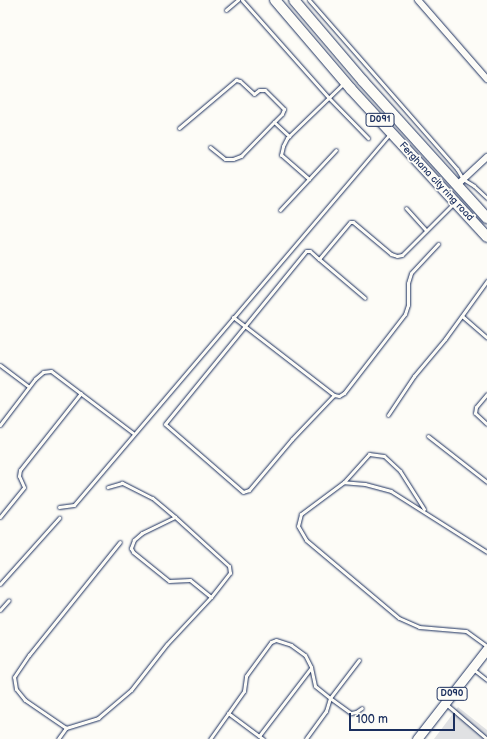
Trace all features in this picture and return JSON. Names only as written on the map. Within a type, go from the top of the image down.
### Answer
[{"type":"highway","name":"Ferghana city ring road","points":[[275,0],[345,82],[487,237]]},
{"type":"highway","name":"Ferghana city ring road","points":[[294,0],[363,81],[460,182],[487,218]]},
{"type":"main road","name":"D090","points":[[417,739],[487,648]]},
{"type":"street","points":[[418,0],[487,79]]},
{"type":"street","points":[[460,182],[487,158]]},
{"type":"lane","points":[[226,10],[238,0]]},
{"type":"lane","points":[[242,0],[329,98],[368,138]]},
{"type":"lane","points":[[309,0],[457,169],[460,182],[474,186],[487,198]]},
{"type":"lane","points":[[179,128],[236,80],[254,94],[259,90],[265,90],[284,109],[282,114],[241,156],[233,159],[225,159],[210,147]]},
{"type":"lane","points":[[308,179],[281,155],[283,146],[289,136],[345,82]]},
{"type":"lane","points":[[274,122],[289,136]]},
{"type":"lane","points":[[60,507],[74,505],[233,317],[392,133]]},
{"type":"lane","points":[[280,210],[336,150]]},
{"type":"lane","points":[[319,259],[350,222],[353,222],[391,254],[397,256],[402,255],[455,202]]},
{"type":"lane","points":[[406,208],[426,230]]},
{"type":"lane","points":[[365,298],[310,251],[306,251],[246,327],[165,424],[243,492],[249,490],[292,439],[334,395],[344,394],[405,314],[408,305],[408,283],[411,273],[438,244]]},
{"type":"lane","points":[[388,415],[414,376],[487,282]]},
{"type":"lane","points":[[462,316],[487,338]]},
{"type":"lane","points":[[233,317],[334,395]]},
{"type":"lane","points":[[0,365],[28,387]]},
{"type":"lane","points":[[0,425],[28,387],[44,372],[51,371],[134,434]]},
{"type":"lane","points":[[0,517],[24,487],[19,476],[20,470],[80,394]]},
{"type":"lane","points":[[487,394],[476,407],[475,413],[487,424]]},
{"type":"lane","points":[[428,436],[487,482]]},
{"type":"lane","points":[[424,511],[400,471],[384,456],[369,454],[344,482],[301,514],[298,526],[306,540],[399,618],[419,626],[466,631],[487,648]]},
{"type":"lane","points":[[344,482],[365,484],[391,491],[487,552]]},
{"type":"lane","points":[[58,739],[66,728],[98,718],[131,690],[167,644],[228,578],[230,573],[229,566],[152,498],[122,484],[108,487]]},
{"type":"lane","points":[[175,517],[142,533],[134,540],[131,548],[169,581],[190,580],[211,597]]},
{"type":"lane","points":[[0,584],[58,518]]},
{"type":"lane","points":[[66,728],[25,700],[16,688],[14,677],[29,655],[120,542]]},
{"type":"lane","points":[[0,610],[9,600]]},
{"type":"lane","points":[[210,739],[244,691],[246,676],[274,640],[284,642],[300,650],[308,658],[312,667],[315,686],[330,698],[351,712],[356,712],[362,708]]},
{"type":"lane","points":[[306,739],[326,711],[330,698],[359,660]]},
{"type":"lane","points":[[259,736],[312,667]]},
{"type":"lane","points":[[472,668],[487,680]]},
{"type":"lane","points":[[444,703],[487,739]]},
{"type":"lane","points":[[228,713],[263,739]]},
{"type":"shaded area","points":[[458,707],[487,730],[487,739],[434,739]]}]
